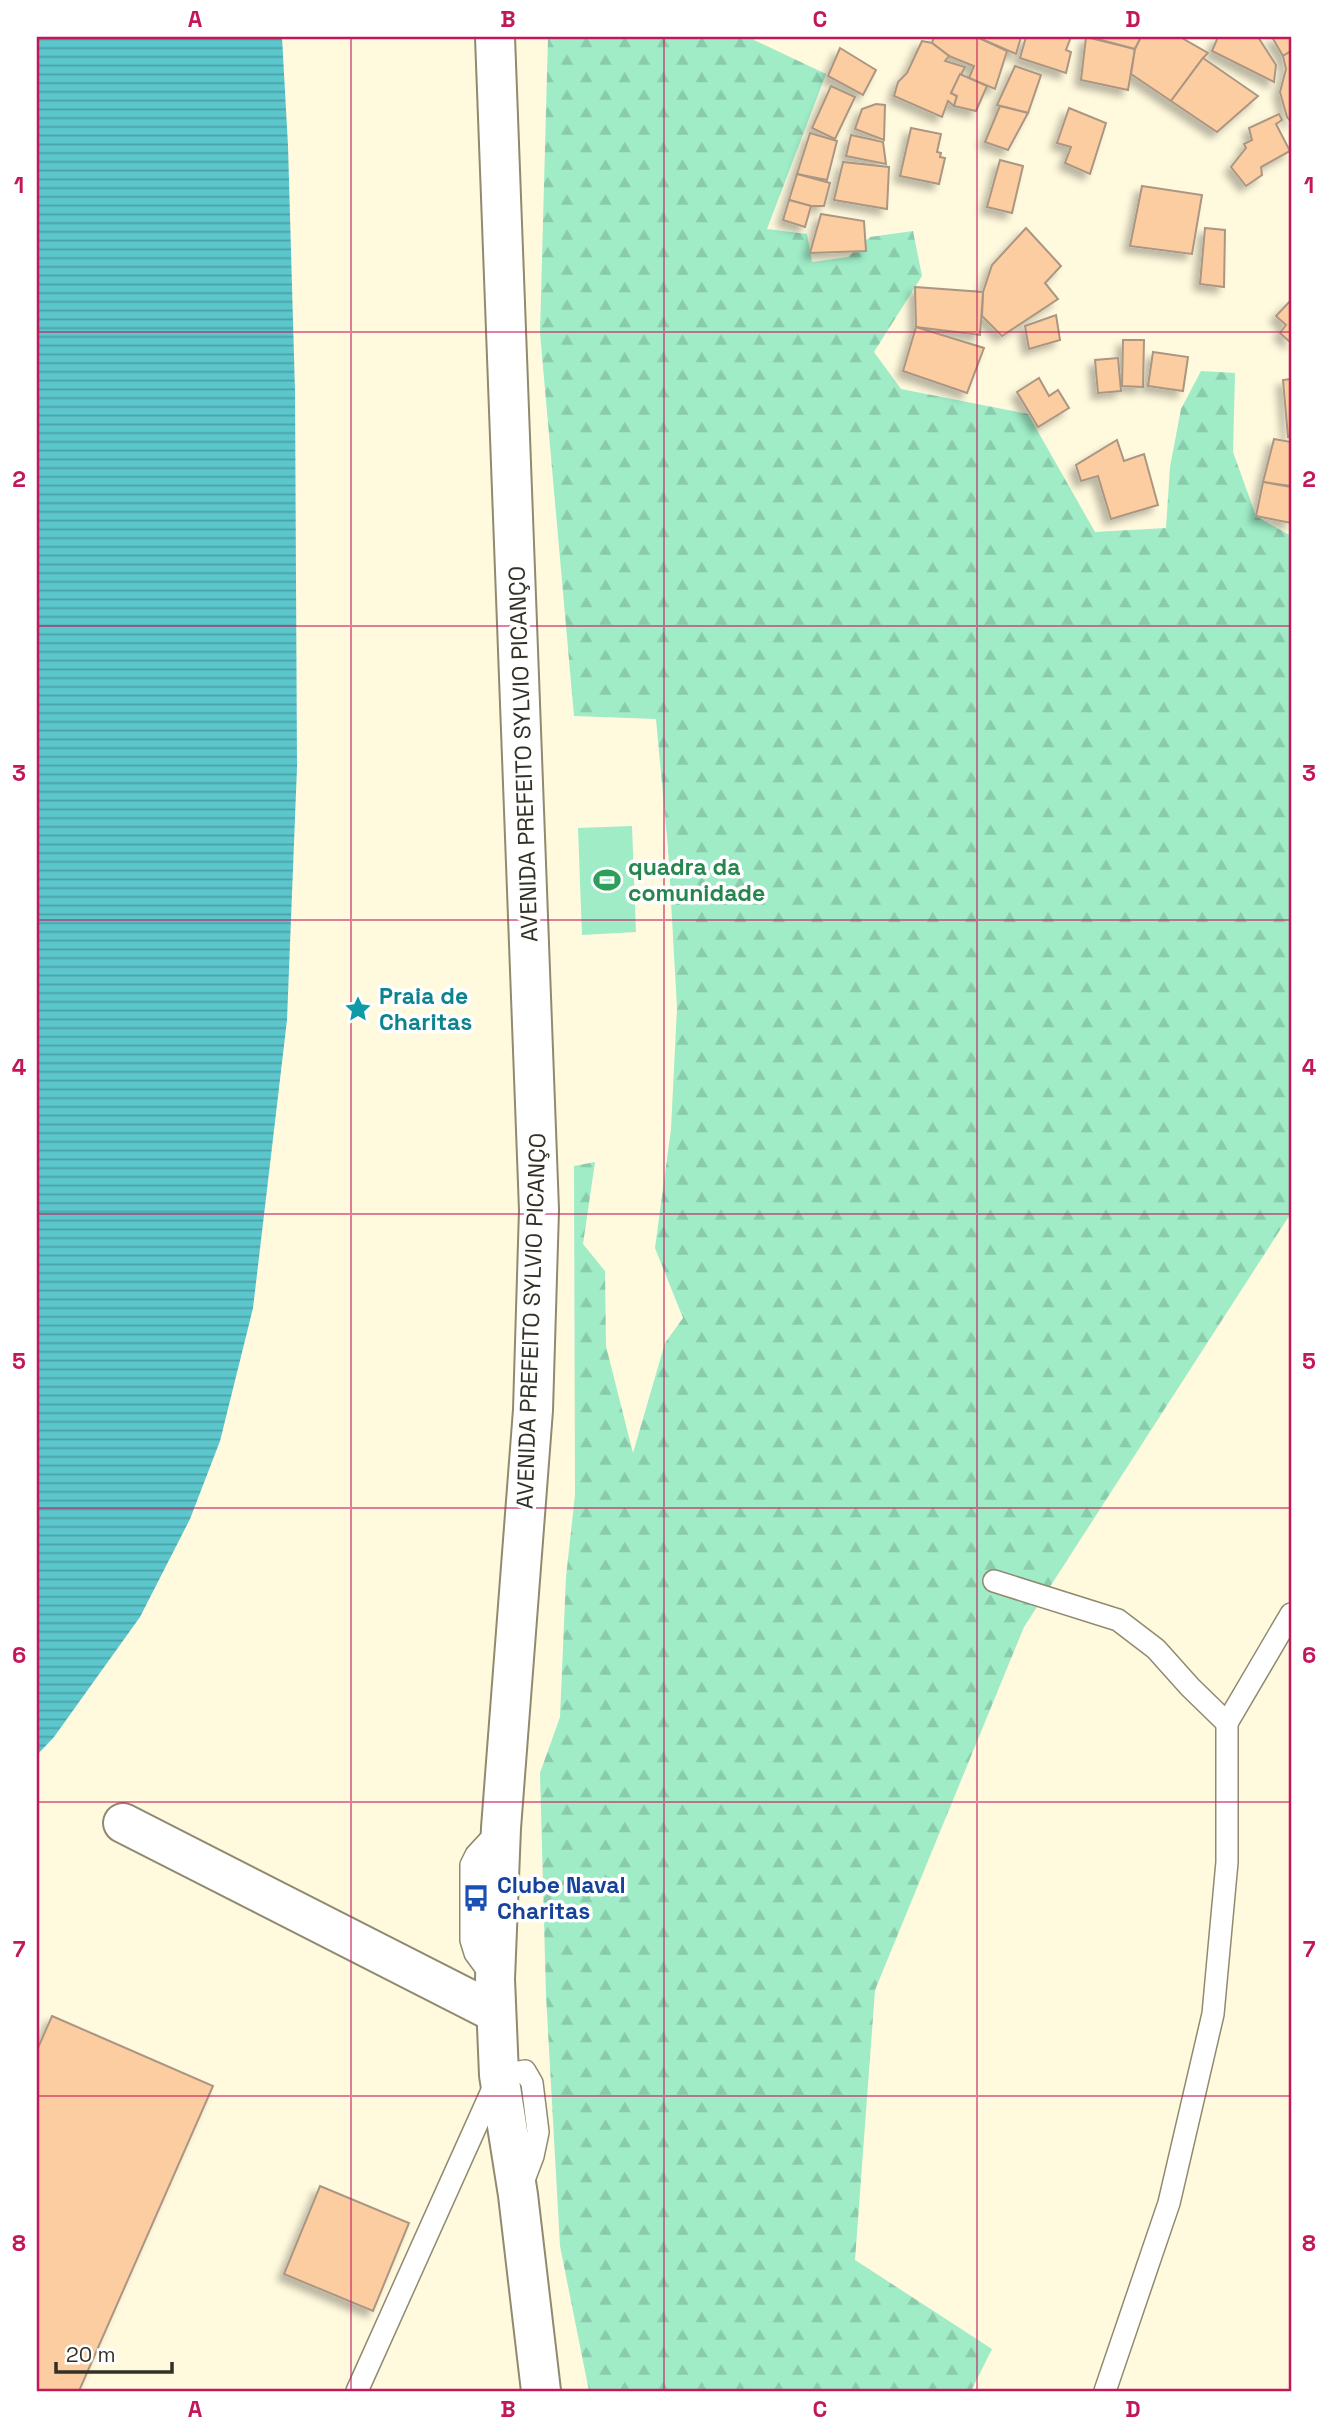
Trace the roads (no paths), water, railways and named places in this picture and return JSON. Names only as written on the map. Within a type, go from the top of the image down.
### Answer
[{"type":"street","name":"AVENIDA PREFEITO SYLVIO PICANÇO","points":[[495,37],[539,1210],[533,1410],[501,1828],[495,1996],[499,2075],[518,2195],[541,2391]]},
{"type":"street","points":[[123,1823],[495,1996]]},
{"type":"lane","points":[[994,1581],[1118,1620],[1156,1648],[1190,1687],[1227,1723]]},
{"type":"lane","points":[[1105,2391],[1169,2203],[1213,2014],[1227,1862],[1227,1723],[1291,1614]]},
{"type":"lane","points":[[357,2391],[499,2075]]},
{"type":"water","points":[[37,37],[282,37],[295,391],[297,767],[287,1020],[253,1308],[220,1441],[190,1519],[140,1617],[54,1737],[37,1755]]},
{"type":"place","name":"quadra da comunidade","points":[[607,880]]},
{"type":"place","name":"Praia de Charitas","points":[[358,1009]]},
{"type":"place","name":"Clube Naval Charitas","points":[[476,1898]]}]
